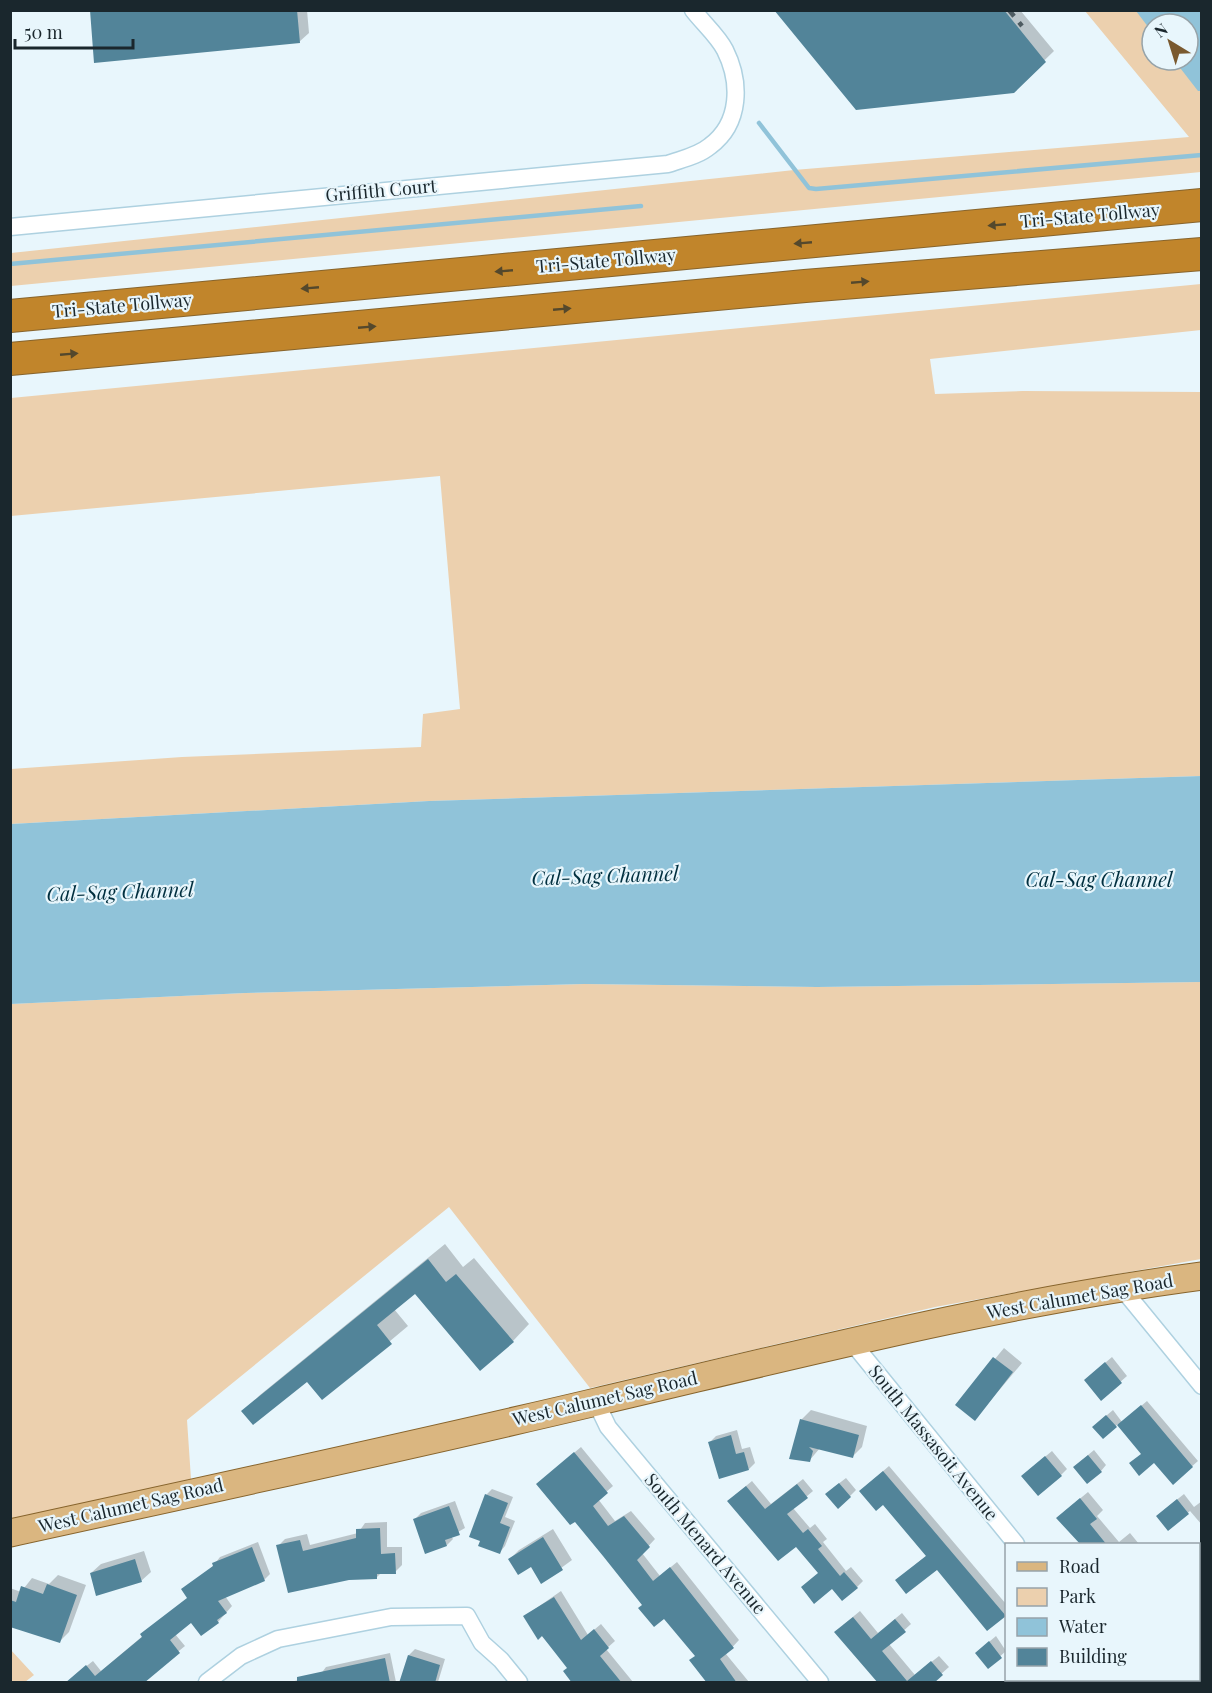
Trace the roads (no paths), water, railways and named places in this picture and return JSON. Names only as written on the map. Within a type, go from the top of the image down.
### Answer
[{"type":"highway","name":"Tri-State Tollway","points":[[10,316],[1202,206]]},
{"type":"highway","points":[[10,359],[805,286],[1202,254]]},
{"type":"main road","name":"West Calumet Sag Road","points":[[10,1533],[596,1402],[850,1341],[1121,1287],[1202,1276]]},
{"type":"street","name":"Griffith Court","points":[[10,227],[668,164],[694,156],[711,146],[725,130],[733,116],[736,82],[725,48],[693,10]]},
{"type":"street","points":[[1121,1287],[1202,1386]]},
{"type":"street","name":"South Massasoit Avenue","points":[[850,1341],[1014,1543]]},
{"type":"street","name":"South Menard Avenue","points":[[596,1402],[608,1427],[820,1683]]},
{"type":"street","points":[[207,1683],[241,1656],[262,1645],[350,1623],[391,1617],[467,1616],[482,1643],[501,1660],[519,1683]]},
{"type":"water","points":[[1136,11],[1201,11],[1201,91],[1198,91],[1183,72],[1200,72],[1200,12],[1140,12],[1140,16]]},
{"type":"water","name":"Cal-Sag Channel","points":[[1201,776],[1201,982],[817,987],[584,984],[245,993],[11,1004],[11,824],[429,801]]},
{"type":"waterway","points":[[759,123],[809,188],[816,189],[1202,155]]},
{"type":"waterway","points":[[10,264],[641,206]]},
{"type":"railway","points":[[1009,10],[1022,26]]}]
